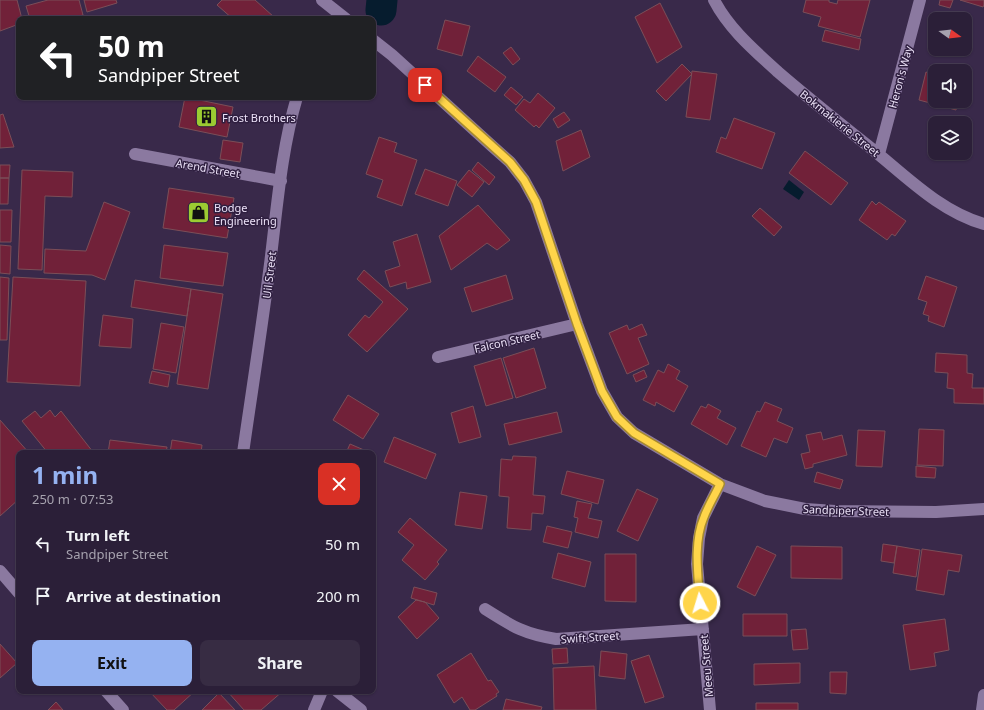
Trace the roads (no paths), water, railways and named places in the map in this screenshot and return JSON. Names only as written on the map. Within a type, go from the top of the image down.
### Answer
[{"type":"street","points":[[322,0],[338,16]]},
{"type":"street","name":"Bokmakierie Street","points":[[714,0],[733,29],[756,53],[807,97],[879,154],[923,192],[957,212],[984,224]]},
{"type":"street","name":"Heron's Way","points":[[879,154],[920,0]]},
{"type":"street","name":"Sandpiper Street","points":[[376,42],[392,55],[510,162],[524,180],[536,202],[577,324],[602,391],[617,417],[634,433],[720,484],[766,501],[805,509],[835,512],[936,512],[984,509]]},
{"type":"street","name":"Uil Street","points":[[243,450],[264,316],[281,181],[295,100]]},
{"type":"street","name":"Arend Street","points":[[135,154],[281,181]]},
{"type":"street","name":"Falcon Street","points":[[438,357],[577,324]]},
{"type":"street","name":"Meeu Street","points":[[710,710],[697,564],[699,538],[703,518],[720,484]]},
{"type":"street","points":[[0,571],[16,590]]},
{"type":"street","name":"Swift Street","points":[[485,609],[516,629],[533,636],[556,639],[703,629]]},
{"type":"street","points":[[109,694],[123,710]]},
{"type":"street","points":[[314,710],[321,694]]},
{"type":"street","points":[[341,694],[362,710]]},
{"type":"street","points":[[982,710],[984,695]]},
{"type":"water","points":[[789,180],[804,192],[799,200],[783,189]]},
{"type":"waterway","points":[[381,10],[382,0]]},
{"type":"place","name":"Frost Brothers","points":[[206,117]]},
{"type":"place","name":"Bodge Engineering","points":[[198,213]]}]
